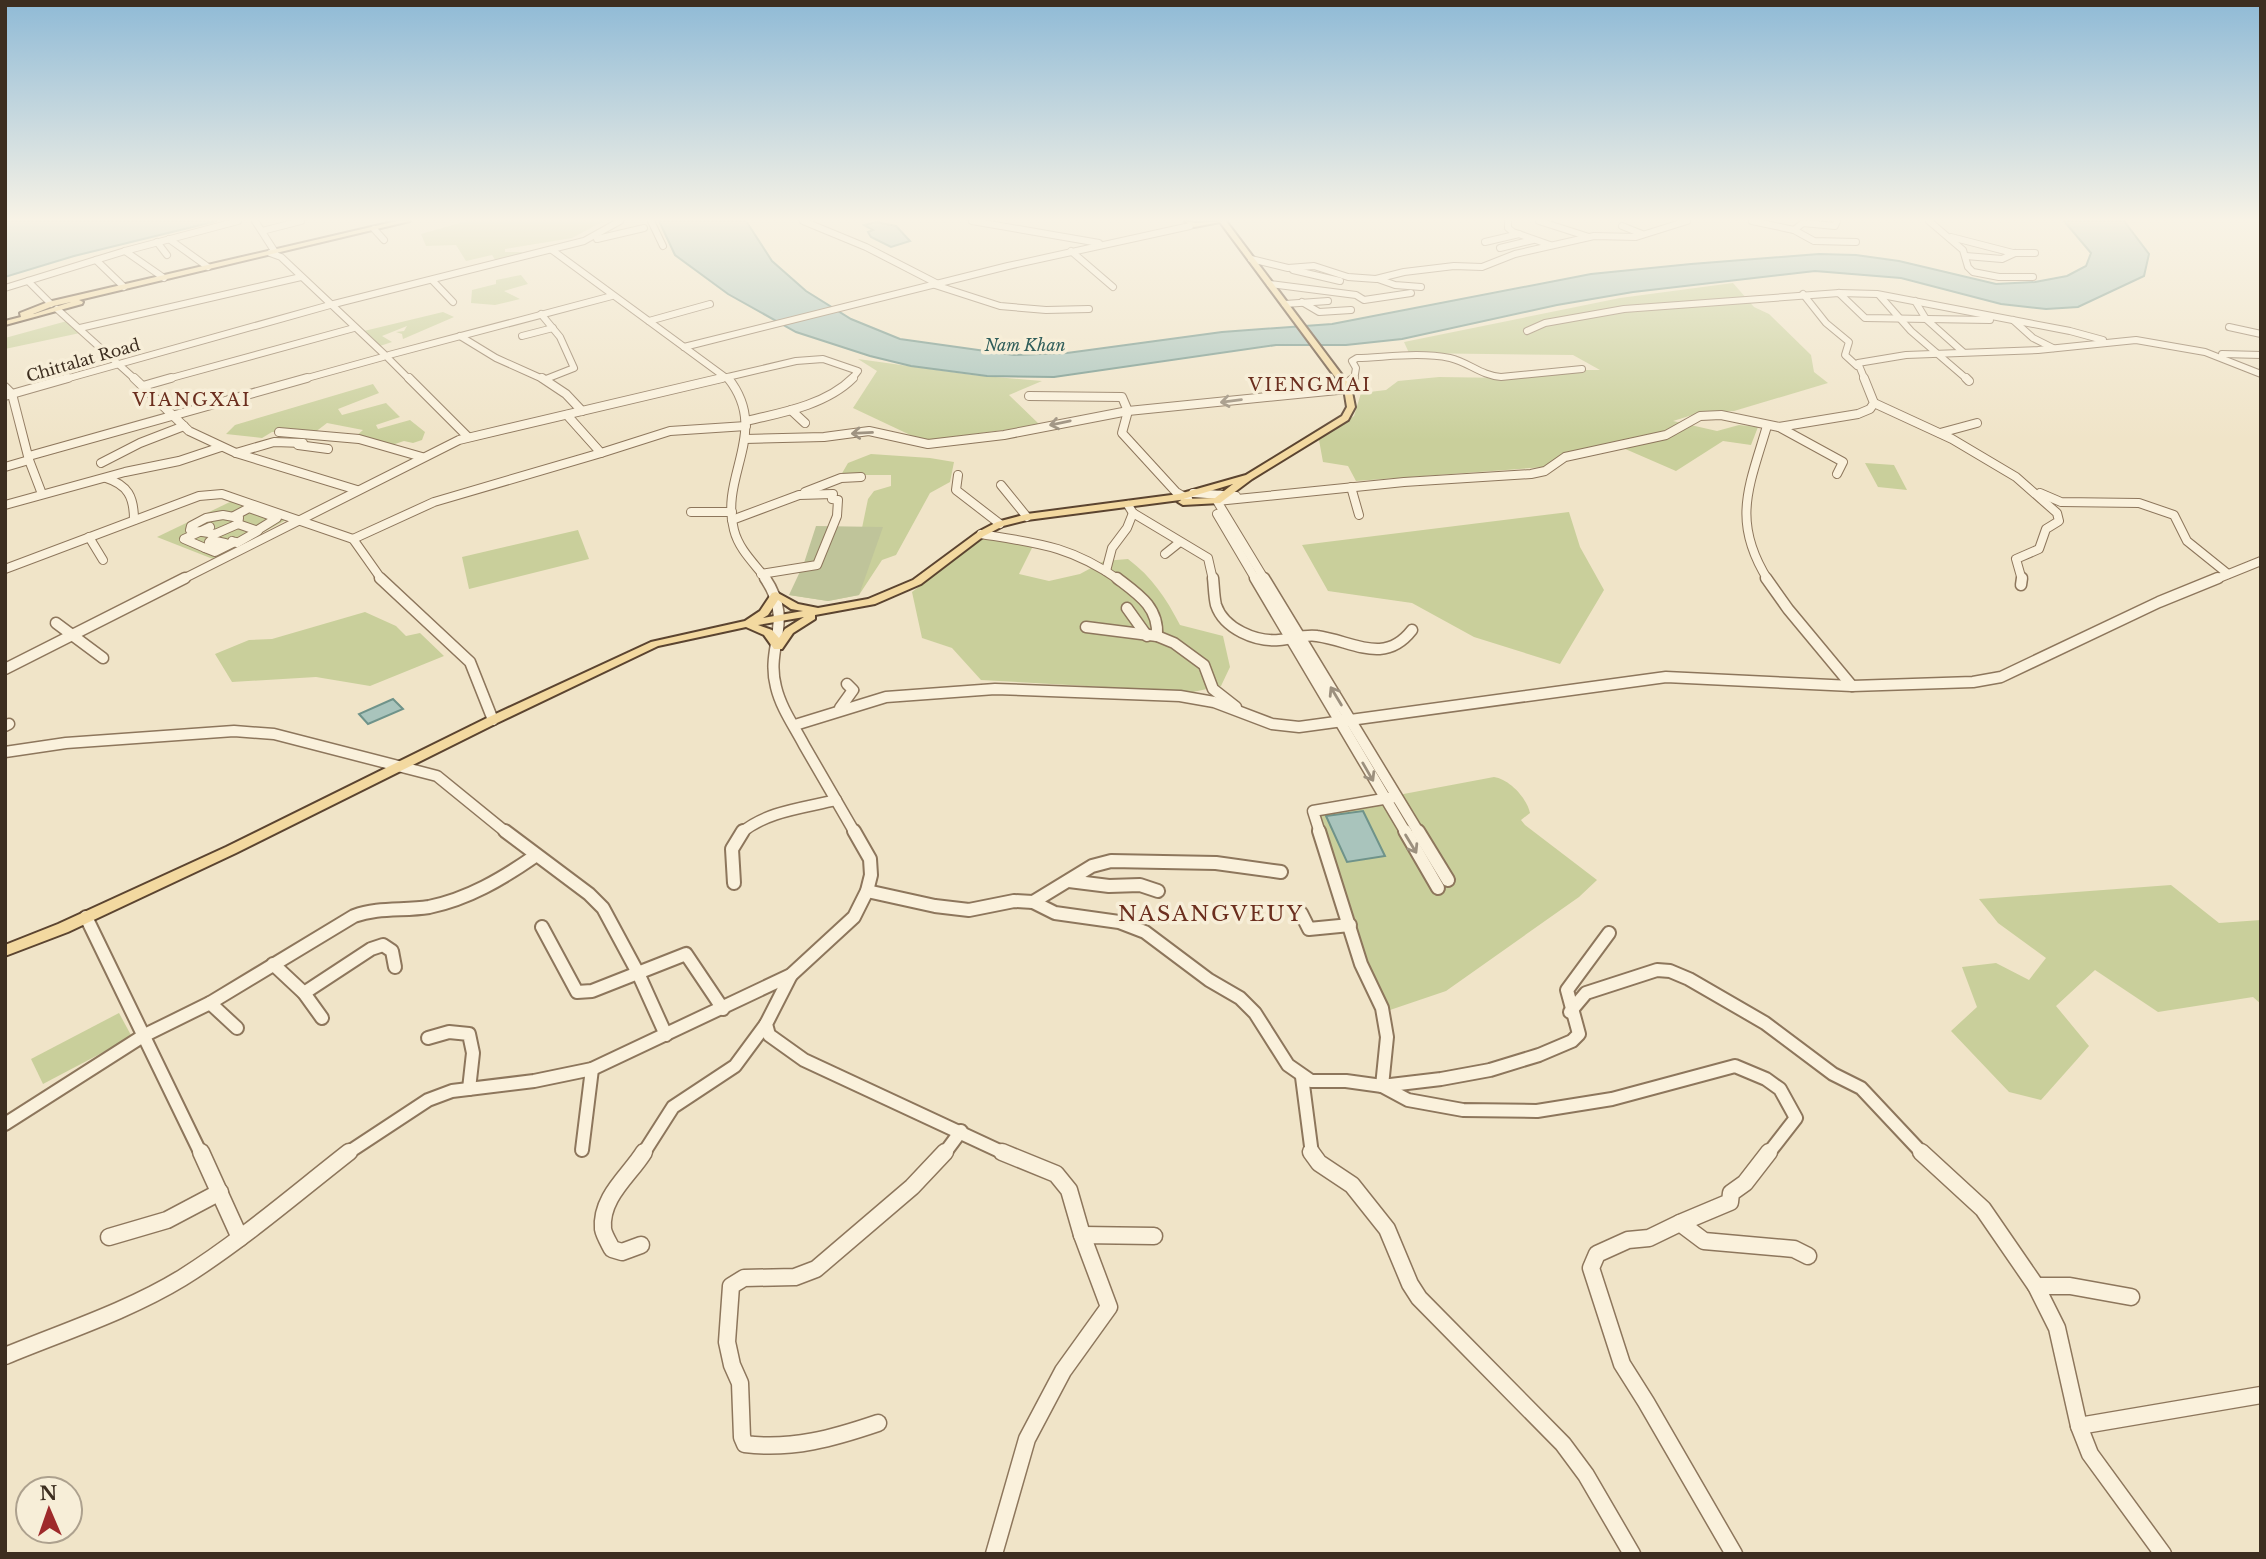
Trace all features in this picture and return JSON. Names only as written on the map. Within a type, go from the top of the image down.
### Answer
[{"type":"main road","points":[[54,307],[68,300],[95,294]]},
{"type":"main road","points":[[5,321],[103,294]]},
{"type":"main road","points":[[730,627],[871,601],[917,582],[981,534],[1000,524],[1027,517],[1131,509],[1177,494],[1208,499],[1249,477],[1345,418],[1351,407],[1347,387],[1277,294]]},
{"type":"main road","points":[[68,300],[79,300],[76,303]]},
{"type":"main road","points":[[1146,503],[1208,499],[1226,494],[1249,477]]},
{"type":"main road","points":[[5,951],[86,917],[655,644],[751,621],[764,613],[776,595],[795,607],[834,609]]},
{"type":"main road","points":[[730,627],[764,629],[773,635],[778,647],[801,621],[834,609]]},
{"type":"street","points":[[41,294],[184,426],[236,453],[357,491]]},
{"type":"street","points":[[80,328],[228,294]]},
{"type":"street","points":[[318,294],[468,437]]},
{"type":"street","name":"Chittalat Road","points":[[8,395],[376,294]]},
{"type":"street","points":[[445,294],[453,302]]},
{"type":"street","points":[[584,302],[597,294]]},
{"type":"street","points":[[684,347],[896,294]]},
{"type":"street","points":[[964,294],[1000,306],[1046,310],[1089,309]]},
{"type":"street","points":[[1346,294],[1364,300],[1406,294]]},
{"type":"street","points":[[1803,294],[1826,323],[1849,342],[1845,355],[1857,366],[1874,403],[1940,433],[2021,480],[2054,510],[2059,518],[2046,529],[2039,549],[2016,559],[2022,578],[2021,585]]},
{"type":"street","points":[[1527,331],[1554,321],[1594,312],[1812,294]]},
{"type":"street","points":[[1840,294],[1863,317],[2010,320],[2033,338],[2055,348]]},
{"type":"street","points":[[1849,294],[1915,301],[2092,335],[2106,341]]},
{"type":"street","points":[[5,467],[173,415],[611,295],[727,377],[742,393],[745,439],[732,516],[740,548],[776,595],[782,619],[774,677],[778,695],[870,859],[871,875],[867,891],[853,917],[791,975],[592,1069],[534,1081],[452,1091],[428,1100],[381,1128],[214,1257],[159,1290],[5,1356]]},
{"type":"street","points":[[1880,296],[1898,317],[1969,381]]},
{"type":"street","points":[[1285,304],[1328,301]]},
{"type":"street","points":[[1915,301],[1926,319],[1963,352]]},
{"type":"street","points":[[584,302],[623,303]]},
{"type":"street","points":[[1302,302],[1319,312],[1351,310]]},
{"type":"street","points":[[649,321],[710,304]]},
{"type":"street","points":[[541,314],[560,337],[574,368],[546,379]]},
{"type":"street","points":[[2229,327],[2261,334]]},
{"type":"street","points":[[143,386],[354,328]]},
{"type":"street","points":[[522,336],[552,328]]},
{"type":"street","points":[[460,336],[496,358],[546,379],[571,397],[582,411]]},
{"type":"street","points":[[1857,366],[1866,361],[1939,353],[2055,348],[2106,341],[2146,341],[2205,352],[2261,355]]},
{"type":"street","points":[[2205,352],[2261,374]]},
{"type":"street","points":[[745,439],[824,437],[869,431],[928,444],[1004,435],[1128,411],[1347,387],[1353,381],[1356,368],[1352,361],[1357,358],[1417,355],[1446,357],[1463,360],[1500,377],[1554,368],[1582,369]]},
{"type":"street","points":[[5,669],[422,457],[468,437],[814,358],[858,371],[847,384],[791,410],[746,424],[670,431],[434,502],[353,539]]},
{"type":"street","points":[[5,387],[42,494]]},
{"type":"street","points":[[1029,396],[1119,396],[1128,411],[1122,433],[1136,452],[1160,472],[1177,494]]},
{"type":"street","points":[[242,397],[250,407]]},
{"type":"street","points":[[1208,499],[1249,498],[1351,487],[1531,474],[1545,471],[1566,457],[1666,435],[1700,416],[1721,415],[1779,427],[1858,414],[1870,410],[1874,403]]},
{"type":"street","points":[[791,410],[805,422]]},
{"type":"street","points":[[567,415],[601,453]]},
{"type":"street","points":[[1940,433],[1977,423]]},
{"type":"street","points":[[101,463],[140,443],[184,426]]},
{"type":"street","points":[[1767,426],[1751,487],[1745,527],[1749,543],[1768,581],[1852,686]]},
{"type":"street","points":[[1779,427],[1843,462],[1837,474]]},
{"type":"street","points":[[279,432],[359,439],[422,457]]},
{"type":"street","points":[[316,435],[297,446],[328,449]]},
{"type":"street","points":[[236,453],[274,442],[303,443]]},
{"type":"street","points":[[5,505],[179,461],[221,447]]},
{"type":"street","points":[[958,475],[956,490],[1000,524]]},
{"type":"street","points":[[691,512],[732,516],[799,495],[841,478],[861,477]]},
{"type":"street","points":[[104,478],[117,481],[128,488],[135,499],[134,520]]},
{"type":"street","points":[[1000,485],[1027,517]]},
{"type":"street","points":[[1351,487],[1359,515]]},
{"type":"street","points":[[2029,488],[2061,502],[2139,503],[2174,515],[2187,541],[2228,574]]},
{"type":"street","points":[[6,566],[213,493],[299,519],[353,539],[379,577],[470,662],[493,720]]},
{"type":"street","points":[[761,574],[812,567],[819,562],[836,516],[838,500],[832,499],[833,494],[799,495]]},
{"type":"street","points":[[1208,499],[1226,494],[1249,498]]},
{"type":"street","points":[[1208,499],[1350,721],[1438,888]]},
{"type":"street","points":[[235,542],[214,530],[197,533],[184,539],[214,530],[236,520],[249,508],[270,516],[248,537],[215,552],[214,530],[226,514],[236,520],[257,526]]},
{"type":"street","points":[[1106,571],[1112,548],[1127,528],[1131,509],[1208,558],[1211,562],[1216,602],[1223,617],[1263,642],[1314,635],[1355,648],[1377,649],[1402,643],[1412,630]]},
{"type":"street","points":[[981,534],[1071,552],[1106,571],[1139,596],[1153,611],[1158,626],[1152,636]]},
{"type":"street","points":[[89,537],[103,560]]},
{"type":"street","points":[[248,537],[258,541]]},
{"type":"street","points":[[1165,554],[1180,542]]},
{"type":"street","points":[[795,725],[840,708],[885,697],[953,689],[1180,696],[1214,702],[1272,724],[1299,727],[1666,677],[1852,686],[1973,682],[2001,677],[2158,601],[2261,561]]},
{"type":"street","points":[[1127,608],[1152,636]]},
{"type":"street","points":[[56,624],[103,658]]},
{"type":"street","points":[[1086,627],[1121,630],[1174,643],[1204,665],[1213,689],[1233,703],[1238,711]]},
{"type":"street","points":[[1295,638],[1339,723],[1448,880]]},
{"type":"street","points":[[840,708],[851,694],[852,690],[847,684]]},
{"type":"street","points":[[1317,725],[1330,732]]},
{"type":"street","points":[[5,752],[66,743],[234,731],[274,734],[308,741],[437,776],[535,856],[589,894],[603,908],[638,973],[666,1035]]},
{"type":"street","points":[[1382,1086],[1387,1037],[1382,1008],[1361,964],[1313,811],[1390,798]]},
{"type":"street","points":[[734,883],[732,848],[737,834],[764,818],[836,800]]},
{"type":"street","points":[[5,1124],[142,1036],[210,1003],[361,913],[381,908],[427,906],[473,895],[502,880],[535,856]]},
{"type":"street","points":[[1033,902],[1100,863],[1129,860],[1216,863],[1281,872]]},
{"type":"street","points":[[1066,881],[1109,886],[1140,885],[1158,891]]},
{"type":"street","points":[[867,891],[934,906],[969,910],[1014,901],[1033,902],[1055,913],[1076,918],[1119,922],[1145,932],[1209,980],[1240,998],[1255,1013],[1288,1065],[1302,1077],[1311,1081],[1346,1081],[1382,1086],[1490,1070],[1539,1055],[1572,1041],[1579,1034],[1579,1027],[1570,1012],[1567,990],[1609,933]]},
{"type":"street","points":[[1301,912],[1309,929],[1350,925]]},
{"type":"street","points":[[86,917],[240,1238]]},
{"type":"street","points":[[542,927],[577,992],[592,991],[686,954],[723,1009]]},
{"type":"street","points":[[304,993],[371,949],[383,945],[392,951],[396,967]]},
{"type":"street","points":[[273,964],[304,993],[322,1018]]},
{"type":"street","points":[[1570,1012],[1586,993],[1657,970],[1671,971],[1765,1023],[1833,1074],[1861,1088],[1910,1142],[1983,1209],[2036,1286],[2057,1328],[2079,1426],[2103,1475],[2163,1554]]},
{"type":"street","points":[[641,1245],[622,1252],[612,1249],[603,1229],[608,1205],[623,1176],[640,1159],[673,1107],[735,1066],[766,1024],[791,975]]},
{"type":"street","points":[[210,1003],[237,1028]]},
{"type":"street","points":[[766,1024],[769,1035],[804,1060],[1015,1158],[1056,1174],[1069,1190],[1082,1235],[1109,1307],[1063,1371],[1027,1439],[994,1554]]},
{"type":"street","points":[[428,1038],[449,1032],[469,1034],[472,1037],[469,1089]]},
{"type":"street","points":[[1382,1086],[1402,1098],[1453,1111],[1515,1113],[1644,1092],[1735,1066],[1777,1085],[1786,1093],[1796,1118],[1745,1183],[1731,1193],[1730,1202],[1649,1238],[1628,1240],[1597,1254],[1591,1268],[1629,1380],[1646,1402],[1734,1554]]},
{"type":"street","points":[[582,1150],[592,1069]]},
{"type":"street","points":[[1302,1077],[1310,1151],[1319,1163],[1352,1185],[1387,1229],[1409,1284],[1419,1298],[1563,1444],[1586,1475],[1632,1554]]},
{"type":"street","points":[[878,1423],[821,1442],[786,1447],[745,1444],[742,1437],[740,1383],[732,1365],[727,1342],[731,1286],[735,1281],[744,1278],[798,1277],[816,1269],[917,1185],[961,1131]]},
{"type":"street","points":[[108,1237],[167,1220],[220,1192]]},
{"type":"street","points":[[1679,1223],[1704,1241],[1794,1249],[1808,1256]]},
{"type":"street","points":[[1082,1235],[1154,1236]]},
{"type":"street","points":[[2036,1286],[2070,1286],[2131,1297]]},
{"type":"street","points":[[2079,1426],[2261,1395]]},
{"type":"green space","points":[[472,294],[510,294],[520,299],[495,305],[471,303]]},
{"type":"green space","points":[[1652,294],[1742,294],[1754,307],[1769,314],[1811,355],[1814,372],[1828,383],[1734,411],[1702,412],[1673,421],[1717,431],[1739,425],[1758,427],[1751,445],[1723,441],[1676,471],[1623,448],[1606,446],[1545,467],[1356,481],[1348,466],[1323,462],[1319,440],[1354,416],[1361,393],[1386,390],[1398,381],[1439,377],[1507,378],[1555,370],[1600,370],[1573,355],[1409,353],[1404,342]]},
{"type":"green space","points":[[443,312],[454,317],[403,339],[402,334],[396,332],[404,331],[407,326],[382,336],[392,342],[380,346],[364,331]]},
{"type":"green space","points":[[67,321],[80,333],[5,349],[5,338]]},
{"type":"green space","points":[[858,359],[973,375],[1042,381],[1009,395],[1040,425],[923,441],[853,408],[877,371]]},
{"type":"green space","points":[[373,384],[379,393],[338,409],[342,415],[386,403],[400,417],[376,425],[378,429],[410,420],[425,432],[422,440],[413,443],[404,441],[389,446],[356,436],[363,430],[327,423],[314,433],[272,432],[262,438],[226,434],[235,425]]},
{"type":"green space","points":[[871,454],[954,462],[950,482],[930,493],[896,555],[882,560],[859,595],[828,601],[789,595],[856,557],[868,499],[874,491],[891,486],[891,475],[841,475],[848,463]]},
{"type":"green space","points":[[1865,463],[1894,465],[1907,490],[1878,487]]},
{"type":"green space","points":[[232,501],[288,519],[213,559],[157,537]]},
{"type":"green space","points":[[1569,512],[1580,547],[1604,590],[1560,664],[1474,637],[1412,603],[1328,591],[1302,545]]},
{"type":"green space","points":[[816,526],[883,527],[859,595],[828,601],[789,595],[804,563]]},
{"type":"green space","points":[[578,530],[589,559],[469,589],[462,557]]},
{"type":"green space","points":[[983,537],[1033,546],[1019,574],[1049,581],[1080,574],[1104,561],[1128,559],[1158,589],[1180,625],[1223,636],[1230,667],[1221,686],[1193,692],[981,680],[952,648],[922,638],[912,592]]},
{"type":"green space","points":[[365,612],[396,626],[406,636],[420,633],[444,656],[370,686],[316,677],[232,682],[215,654],[249,640],[272,639]]},
{"type":"green space","points":[[1494,777],[1511,785],[1525,801],[1530,813],[1521,820],[1525,825],[1597,880],[1579,897],[1446,991],[1390,1010],[1382,1008],[1313,811]]},
{"type":"green space","points":[[2171,885],[2219,923],[2261,920],[2261,1004],[2253,997],[2158,1012],[2095,970],[2056,1006],[2089,1046],[2041,1100],[2009,1092],[1951,1031],[1977,1007],[1962,967],[1996,963],[2029,980],[2046,958],[1998,923],[1979,899]]},
{"type":"green space","points":[[119,1013],[132,1037],[43,1084],[31,1059]]},
{"type":"water","points":[[728,294],[810,294],[851,319],[900,339],[1014,355],[1067,353],[1222,332],[1332,324],[1489,294],[1623,294],[1557,305],[1402,339],[1346,345],[1276,345],[1054,377],[987,376],[911,366],[870,356],[796,332]]},
{"type":"water","points":[[1962,294],[2106,294],[2078,307],[2046,309],[2001,304]]},
{"type":"water","points":[[393,699],[403,709],[368,724],[359,714]]},
{"type":"water","points":[[1363,811],[1385,856],[1347,862],[1326,816]]},
{"type":"district","name":"VIENGMAI","points":[[1310,385]]},
{"type":"district","name":"VIANGXAI","points":[[192,400]]},
{"type":"district","name":"NASANGVEUY","points":[[1211,914]]},
{"type":"water label","name":"Nam Khan","points":[[1025,345]]}]
